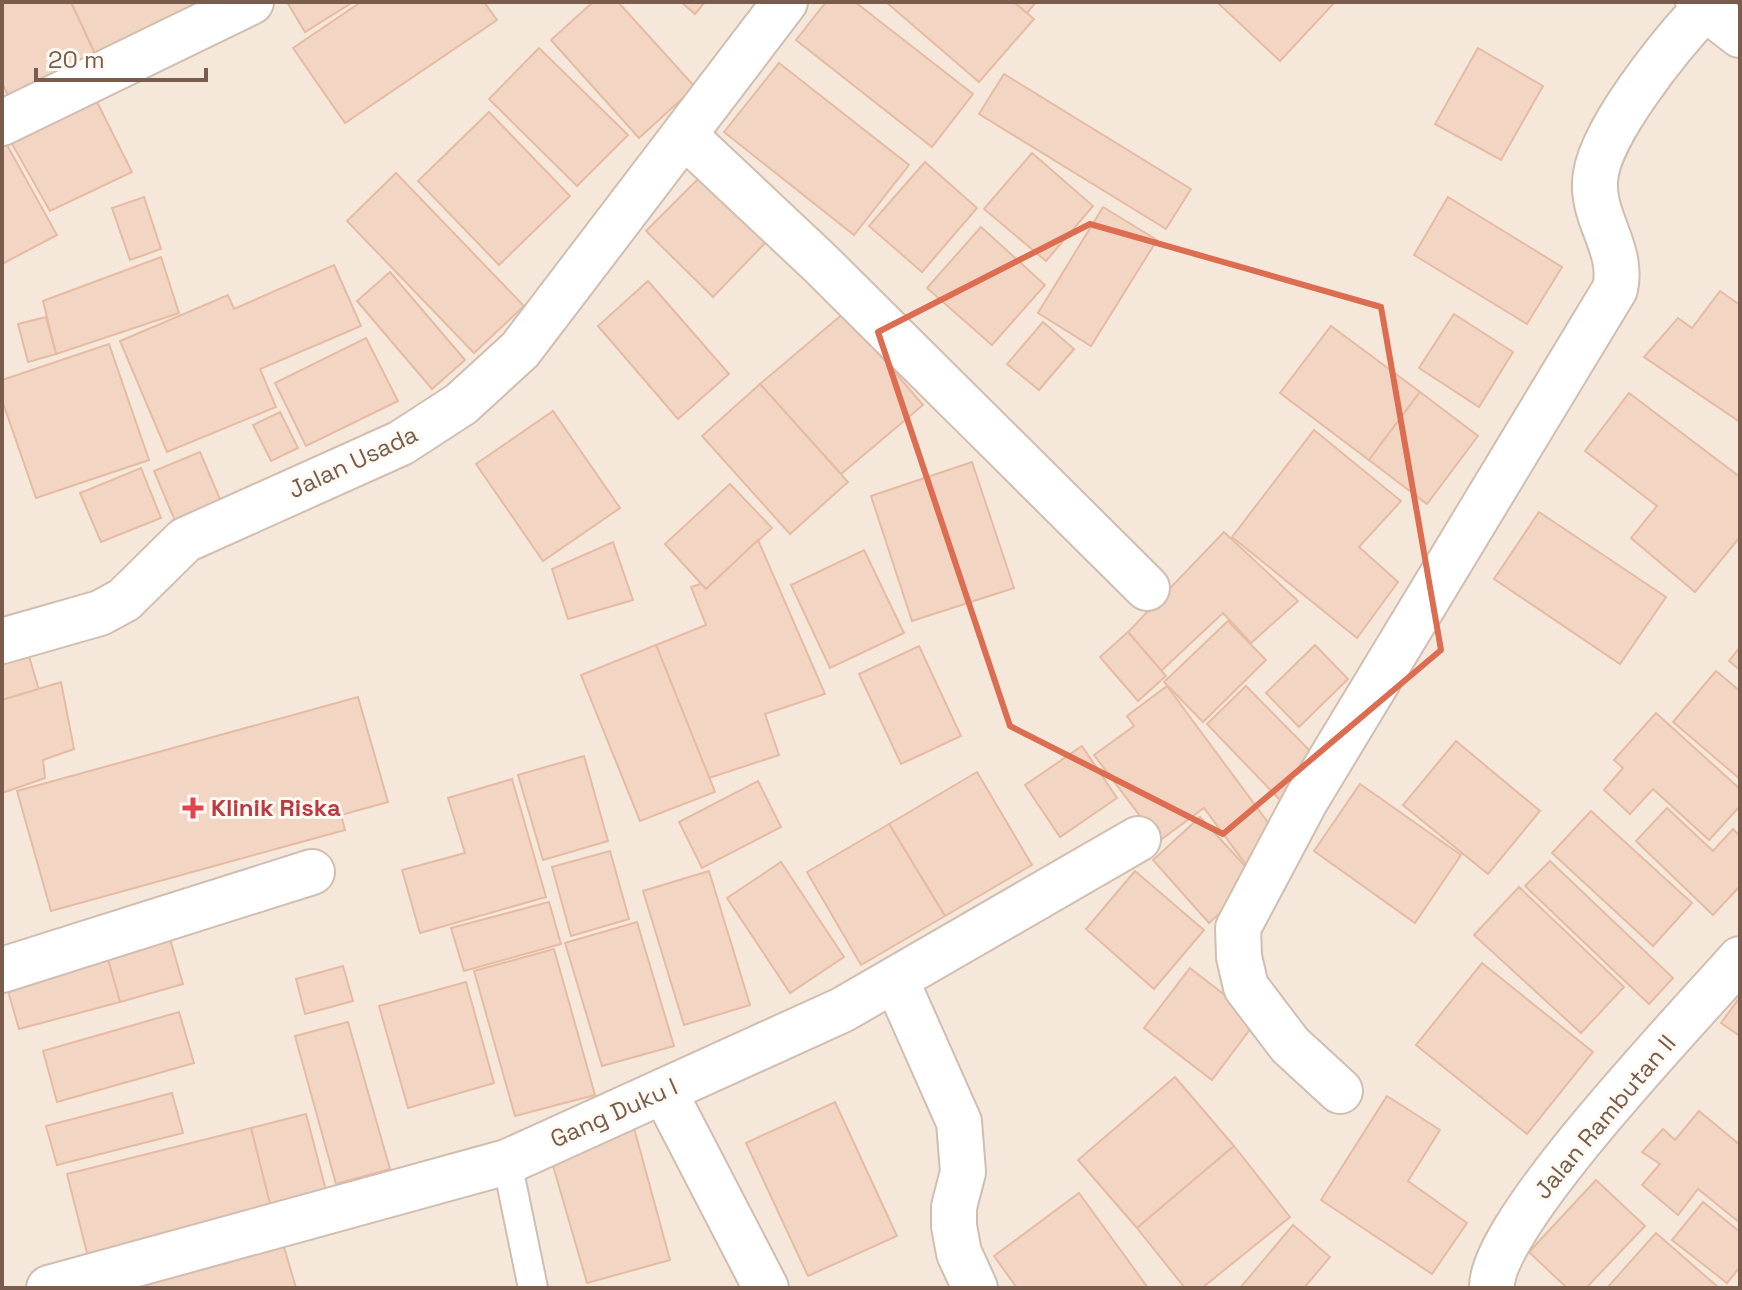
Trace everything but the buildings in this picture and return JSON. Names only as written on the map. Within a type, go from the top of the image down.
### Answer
[{"type":"street","points":[[2,123],[251,2]]},
{"type":"street","name":"Jalan Usada","points":[[2,641],[100,613],[124,600],[185,540],[401,443],[461,404],[520,350],[785,2]]},
{"type":"street","points":[[1340,1091],[1290,1045],[1246,987],[1239,957],[1238,928],[1306,800],[1605,310],[1619,273],[1594,182],[1600,157],[1615,126],[1702,5],[1740,35]]},
{"type":"street","points":[[685,136],[818,261],[1147,588]]},
{"type":"street","name":"Gang Duku I","points":[[49,1288],[507,1162],[842,1010],[1138,839]]},
{"type":"street","points":[[2,970],[312,872]]},
{"type":"street","name":"Jalan Rambutan II","points":[[1492,1288],[1506,1244],[1537,1194],[1740,959]]},
{"type":"street","points":[[896,980],[959,1122],[963,1172],[954,1207],[954,1226],[959,1253],[975,1288]]},
{"type":"street","points":[[664,1091],[766,1288]]},
{"type":"lane","points":[[507,1162],[533,1288]]},
{"type":"highlighted area","points":[[1090,224],[1381,307],[1441,650],[1223,834],[1010,726],[878,332]]},
{"type":"shaded area","points":[[2,2],[1740,2],[1740,1288],[2,1288]]},
{"type":"place","name":"Klinik Riska","points":[[193,808]]}]
